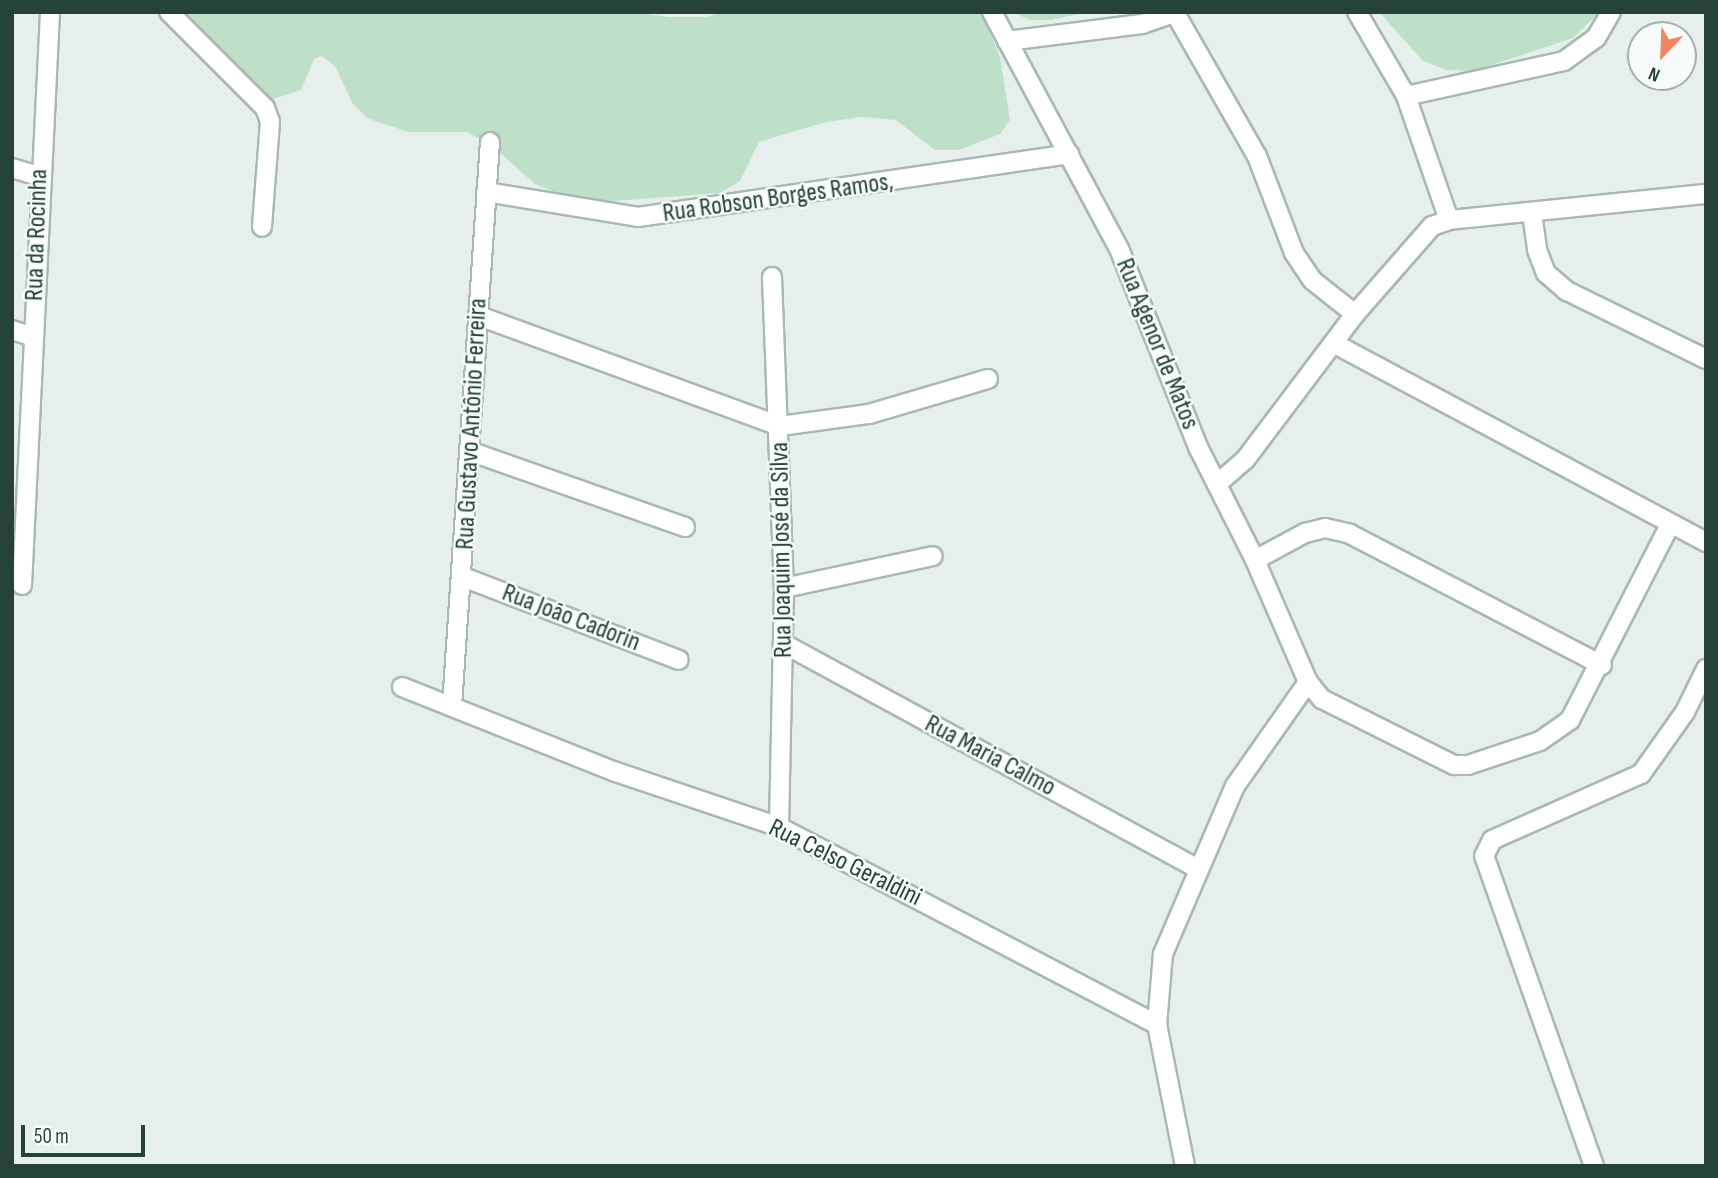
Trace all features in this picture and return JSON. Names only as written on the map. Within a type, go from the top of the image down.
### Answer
[{"type":"street","points":[[169,12],[265,108],[270,122],[262,227]]},
{"type":"street","name":"Rua Agenor de Matos","points":[[992,12],[1120,251],[1179,404],[1255,560],[1308,682],[1332,706],[1439,762],[1468,765],[1557,732],[1570,720],[1602,665],[1670,525]]},
{"type":"street","points":[[1357,12],[1406,96],[1449,220]]},
{"type":"street","points":[[1406,96],[1564,61],[1596,38],[1611,12]]},
{"type":"street","name":"Rua da Rocinha","points":[[22,584],[19,492],[33,337],[47,13]]},
{"type":"street","points":[[1007,41],[1142,24],[1175,13],[1257,156],[1294,253],[1312,281],[1355,314]]},
{"type":"street","name":"Rua Gustavo Antônio Ferreira","points":[[452,706],[463,577],[490,142]]},
{"type":"street","name":"Rua Robson Borges Ramos,","points":[[486,192],[638,217],[1069,154]]},
{"type":"street","points":[[12,168],[39,176]]},
{"type":"street","points":[[1217,484],[1245,460],[1355,314],[1412,244],[1432,226],[1449,220],[1706,194]]},
{"type":"street","points":[[1532,213],[1537,250],[1546,273],[1567,291],[1706,359]]},
{"type":"street","points":[[772,277],[780,426],[869,414],[988,379]]},
{"type":"street","name":"Rua Joaquim José da Silva","points":[[479,316],[780,426],[784,588],[779,827]]},
{"type":"street","points":[[12,330],[33,337]]},
{"type":"street","points":[[1335,344],[1706,542]]},
{"type":"street","points":[[469,451],[685,527]]},
{"type":"street","points":[[1255,560],[1305,533],[1325,528],[1350,534],[1602,665]]},
{"type":"street","points":[[784,588],[933,556]]},
{"type":"street","name":"Rua João Cadorin","points":[[463,577],[679,660]]},
{"type":"street","name":"Rua Maria Calmo","points":[[783,644],[1197,868]]},
{"type":"street","points":[[1594,1166],[1484,856],[1492,840],[1641,774],[1685,712],[1706,669]]},
{"type":"street","points":[[1185,1166],[1157,1025],[1163,954],[1197,868],[1235,786],[1308,682]]},
{"type":"street","name":"Rua Celso Geraldini","points":[[402,687],[685,798],[779,827],[1157,1025]]},
{"type":"green space","points":[[178,12],[633,12],[669,17],[707,17],[722,12],[989,12],[987,25],[1000,57],[1010,120],[1000,134],[959,150],[935,150],[896,120],[862,117],[826,122],[759,142],[740,181],[720,193],[601,202],[569,198],[535,184],[491,145],[467,132],[409,132],[369,119],[353,104],[335,66],[322,56],[314,59],[301,90],[267,101]]},
{"type":"green space","points":[[1012,12],[1087,12],[1051,20],[1030,20]]},
{"type":"green space","points":[[1379,12],[1600,12],[1573,38],[1474,71],[1447,70],[1423,61]]}]
